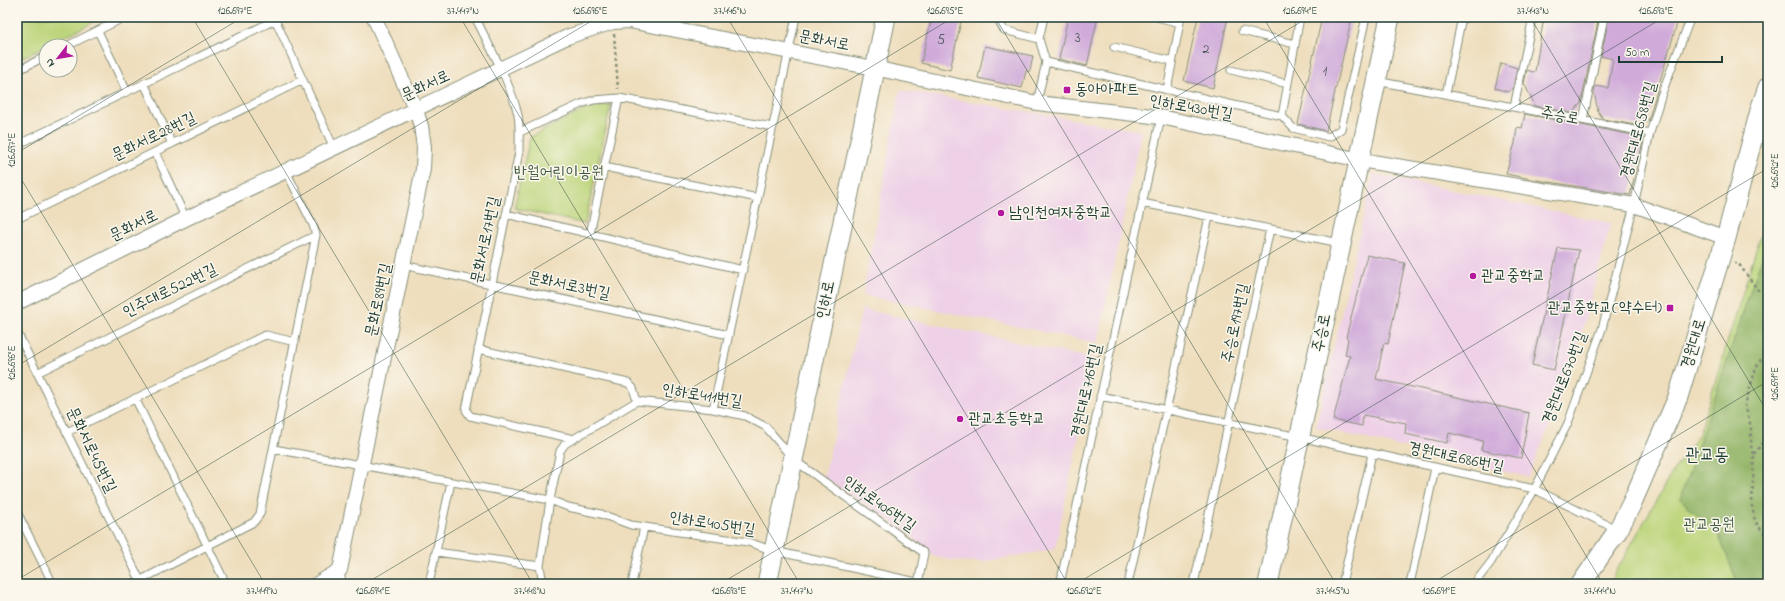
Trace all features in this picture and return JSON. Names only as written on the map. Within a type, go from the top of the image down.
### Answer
[{"type":"main road","name":"인하로","points":[[767,584],[794,460],[874,68],[886,17]]},
{"type":"main road","name":"주승로","points":[[1268,584],[1390,17]]},
{"type":"main road","name":"경원대로","points":[[1580,584],[1618,530],[1631,506],[1678,397],[1726,238],[1760,107],[1768,86]]},
{"type":"street","name":"문화로89번길","points":[[317,584],[341,577],[362,465],[423,169],[424,147],[421,126],[416,110],[374,17]]},
{"type":"street","name":"문화서로","points":[[17,303],[186,219],[501,70],[567,37],[613,22],[629,19],[874,68]]},
{"type":"street","name":"인하로430번길","points":[[874,68],[1037,103],[1161,117],[1360,160]]},
{"type":"street","points":[[1360,160],[1634,205],[1726,238]]},
{"type":"lane","points":[[78,41],[98,31],[114,20],[125,17]]},
{"type":"lane","name":"문화서로17번길","points":[[475,17],[512,94],[518,116],[520,132],[519,152],[466,410],[470,416],[574,438]]},
{"type":"lane","points":[[713,408],[796,17]]},
{"type":"lane","points":[[1001,17],[1000,23],[1004,30],[1039,39]]},
{"type":"lane","points":[[1037,103],[1046,62],[1039,39],[1044,17]]},
{"type":"lane","points":[[1156,17],[1181,20],[1167,90]]},
{"type":"lane","points":[[1282,116],[1300,17]]},
{"type":"lane","points":[[1046,62],[1282,116],[1293,128],[1329,137],[1341,130],[1366,17]]},
{"type":"lane","points":[[1446,94],[1462,17]]},
{"type":"lane","points":[[1514,107],[1533,17]]},
{"type":"lane","points":[[1583,120],[1604,17]]},
{"type":"lane","name":"경원대로658번길","points":[[1634,205],[1650,133],[1662,93],[1691,17]]},
{"type":"lane","points":[[17,145],[274,18],[334,148]]},
{"type":"lane","points":[[98,31],[126,92]]},
{"type":"lane","points":[[1242,31],[1295,44]]},
{"type":"lane","points":[[1114,47],[1172,61]]},
{"type":"lane","points":[[17,70],[38,60]]},
{"type":"lane","points":[[1231,70],[1288,84]]},
{"type":"lane","name":"문화서로28번길","points":[[17,219],[303,80]]},
{"type":"lane","name":"주승로","points":[[1376,81],[1650,133]]},
{"type":"lane","points":[[144,83],[172,144]]},
{"type":"lane","points":[[520,132],[581,104],[594,100],[619,98],[773,127]]},
{"type":"lane","points":[[590,234],[619,98]]},
{"type":"lane","name":"경원대로716번길","points":[[1060,584],[1161,117]]},
{"type":"lane","points":[[155,152],[186,219]]},
{"type":"lane","points":[[604,167],[758,198]]},
{"type":"lane","points":[[133,584],[258,519],[274,449],[316,235],[313,225],[286,171]]},
{"type":"lane","points":[[1142,203],[1341,243]]},
{"type":"lane","name":"경원대로670번길","points":[[1534,489],[1568,422],[1599,336],[1634,205]]},
{"type":"lane","points":[[506,214],[742,270]]},
{"type":"lane","points":[[1128,584],[1209,217]]},
{"type":"lane","name":"주승로197번길","points":[[1194,584],[1270,229]]},
{"type":"lane","name":"인주대로522번길","points":[[37,373],[316,235]]},
{"type":"lane","name":"문화서로3번길","points":[[403,265],[729,335]]},
{"type":"lane","name":"문화서로45번길","points":[[17,332],[140,580]]},
{"type":"lane","points":[[67,432],[261,336],[266,335],[295,342]]},
{"type":"lane","name":"인하로411번길","points":[[478,349],[628,383],[633,388],[637,401]]},
{"type":"lane","points":[[1100,396],[1299,437]]},
{"type":"lane","points":[[135,398],[226,584]]},
{"type":"lane","name":"인하로411번길","points":[[543,584],[540,566],[550,500],[560,451],[565,444],[574,438],[637,401],[713,408],[745,416],[766,428],[794,460]]},
{"type":"lane","name":"경원대로686번길","points":[[1299,437],[1534,489],[1618,530]]},
{"type":"lane","points":[[274,449],[550,500]]},
{"type":"lane","points":[[1342,584],[1372,454]]},
{"type":"lane","name":"인하로406번길","points":[[794,460],[924,553],[918,583]]},
{"type":"lane","points":[[1410,584],[1435,468]]},
{"type":"lane","points":[[429,584],[451,482]]},
{"type":"lane","points":[[1474,584],[1491,562],[1534,489]]},
{"type":"lane","name":"인하로405번길","points":[[550,500],[568,507],[601,514],[631,525],[748,542],[774,550]]},
{"type":"lane","points":[[17,512],[53,584]]},
{"type":"lane","name":"인하로405번길","points":[[632,584],[644,527]]},
{"type":"lane","points":[[774,550],[926,584]]},
{"type":"lane","points":[[436,552],[540,566]]},
{"type":"path","points":[[613,22],[619,98]]},
{"type":"path","points":[[1719,261],[1738,263],[1758,290],[1767,283]]},
{"type":"path","points":[[1768,342],[1764,354],[1756,368],[1745,405],[1751,426],[1751,446],[1754,454],[1752,506],[1754,517],[1758,526],[1768,537]]},
{"type":"path","points":[[1754,454],[1768,437]]},
{"type":"shaded area","name":"남인천여자중학교","points":[[900,90],[1141,131],[1098,343],[863,295]]},
{"type":"shaded area","name":"관교중학교","points":[[1373,174],[1611,223],[1583,328],[1553,418],[1528,477],[1316,427]]},
{"type":"shaded area","name":"관교초등학교","points":[[862,309],[1095,359],[1055,549],[982,562],[957,561],[935,557],[905,531],[824,478]]},
{"type":"green space","points":[[17,17],[102,18],[62,38],[38,38],[38,50],[17,60]]},
{"type":"green space","name":"반월어린이공원","points":[[611,104],[585,224],[514,208],[530,137],[584,110]]},
{"type":"green space","name":"관교공원","points":[[1768,211],[1768,584],[1609,584],[1670,476],[1699,434]]},
{"type":"green space","name":"관교공원","points":[[1768,239],[1768,584],[1738,584],[1719,536],[1680,499]]},
{"type":"building","points":[[932,17],[962,17],[950,70],[921,63]]},
{"type":"building","points":[[1068,17],[1098,17],[1087,66],[1059,59]]},
{"type":"building","points":[[1198,17],[1228,17],[1213,88],[1184,81]]},
{"type":"building","points":[[1322,17],[1352,17],[1326,131],[1298,124]]},
{"type":"building","points":[[1544,17],[1599,17],[1581,103],[1572,113],[1535,106],[1524,83],[1527,70],[1533,72],[1535,71]]},
{"type":"building","points":[[1609,17],[1679,17],[1648,121],[1640,126],[1603,119],[1598,111],[1594,93],[1595,86],[1608,88],[1613,59],[1601,56]]},
{"type":"building","points":[[985,46],[1033,56],[1030,71],[1026,71],[1022,88],[978,78]]},
{"type":"building","points":[[1501,63],[1517,68],[1513,88],[1508,92],[1495,88]]},
{"type":"building","points":[[1525,114],[1638,136],[1643,142],[1630,195],[1506,174],[1515,143],[1517,127],[1522,128]]},
{"type":"building","points":[[1558,248],[1579,250],[1554,370],[1532,365]]},
{"type":"building","points":[[1367,255],[1405,263],[1388,344],[1384,343],[1376,379],[1529,413],[1521,458],[1481,450],[1483,441],[1449,433],[1447,443],[1405,434],[1406,423],[1363,415],[1362,426],[1333,420],[1350,356],[1345,355],[1348,339],[1346,337]]},
{"type":"place","name":"동아아파트","points":[[1067,90]]},
{"type":"place","name":"남인천여자중학교","points":[[1001,213]]},
{"type":"place","name":"관교중학교","points":[[1473,276]]},
{"type":"place","name":"관교중학교(약수터)","points":[[1670,308]]},
{"type":"place","name":"관교초등학교","points":[[960,419]]},
{"type":"district","name":"관교동","points":[[1707,456]]}]
